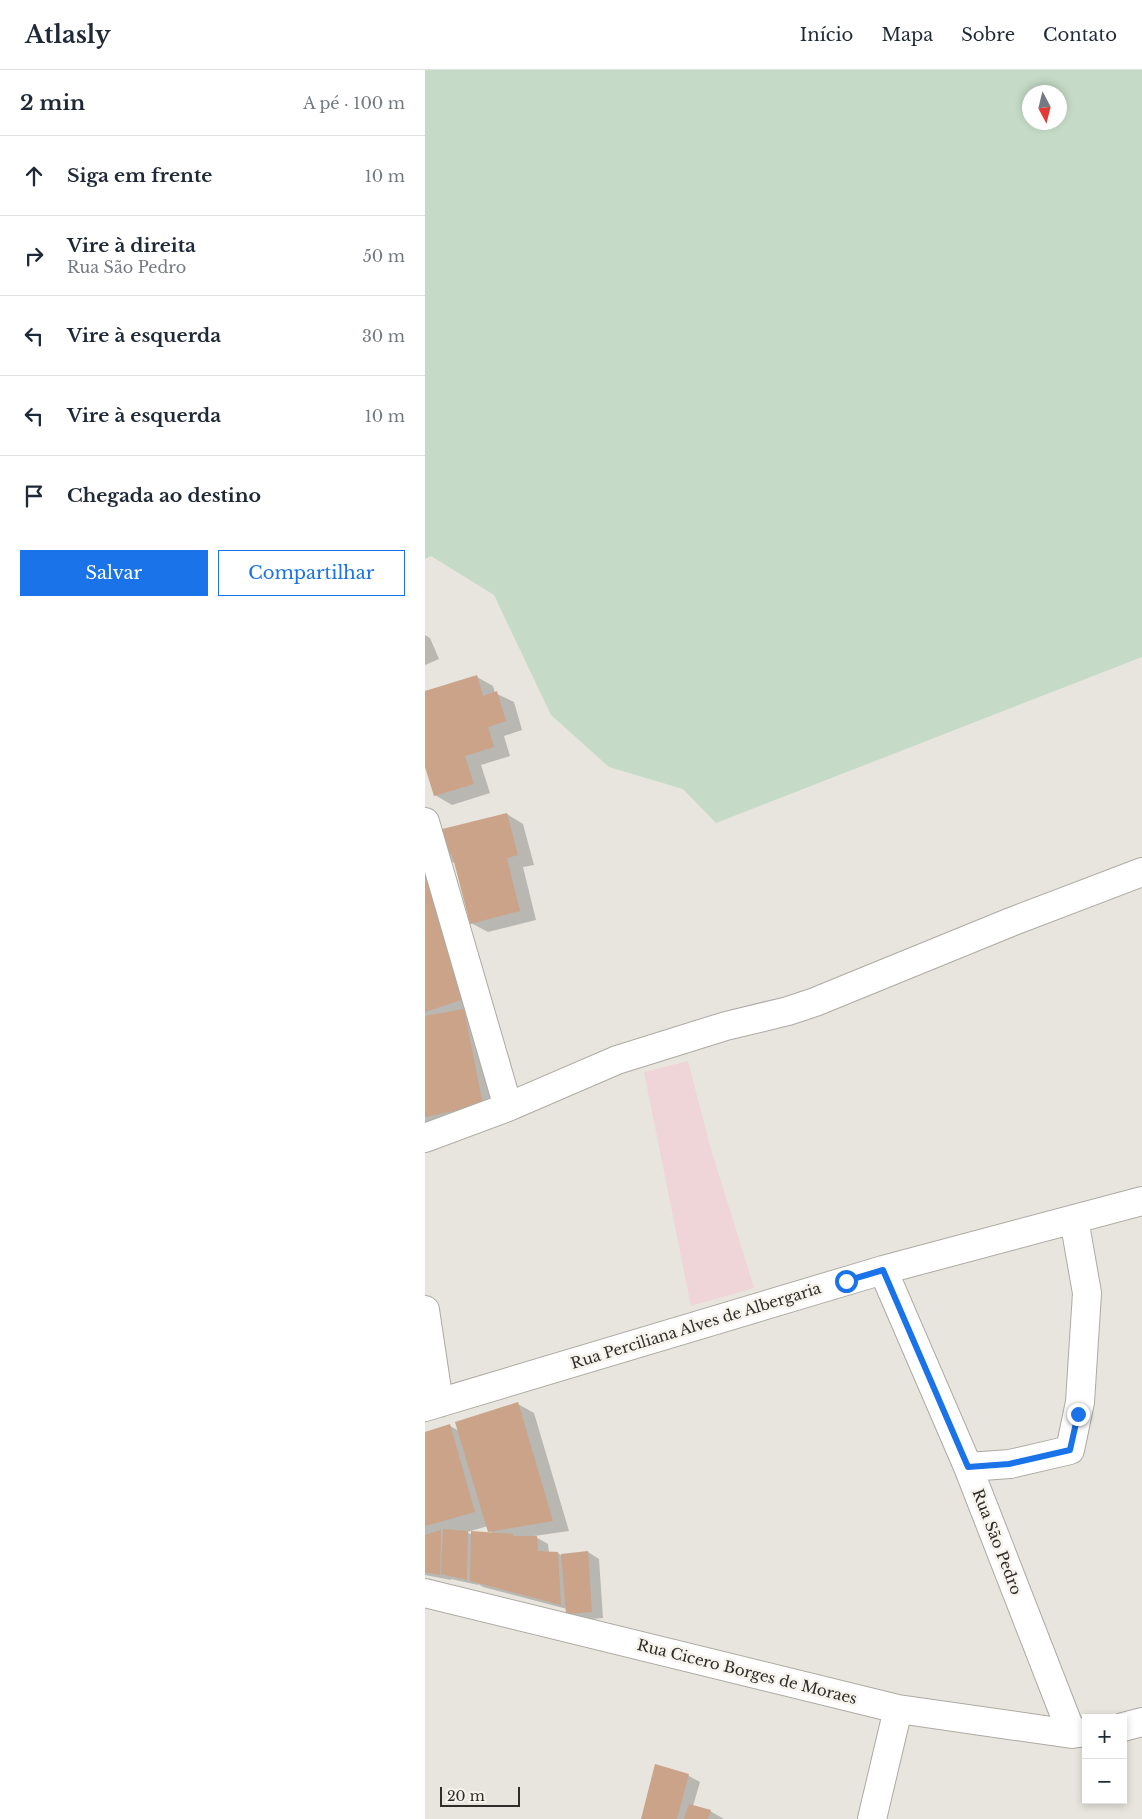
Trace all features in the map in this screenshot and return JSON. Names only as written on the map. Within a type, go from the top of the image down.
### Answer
[{"type":"street","points":[[425,822],[508,1107]]},
{"type":"street","points":[[425,1138],[508,1107],[617,1060],[726,1026],[788,1011],[815,1002],[1002,926],[1142,872]]},
{"type":"street","name":"Rua Perciliana Alves de Albergaria","points":[[432,1405],[883,1270],[1142,1201]]},
{"type":"street","points":[[968,1467],[1009,1464],[1070,1450],[1080,1402],[1087,1293],[1074,1219]]},
{"type":"street","name":"Rua São Pedro","points":[[883,1270],[1079,1733]]},
{"type":"street","points":[[425,1310],[432,1405]]},
{"type":"street","name":"Rua Cicero Borges de Moraes","points":[[425,1593],[898,1709],[1079,1733]]},
{"type":"street","points":[[872,1819],[898,1709]]},
{"type":"street","points":[[1127,1725],[1142,1722]]},
{"type":"shaded area","points":[[688,1061],[710,1146],[754,1288],[691,1306],[644,1072]]},
{"type":"green space","points":[[425,70],[1142,70],[1142,657],[716,823],[683,789],[609,767],[551,715],[494,595],[431,556],[425,559]]},
{"type":"building","points":[[477,675],[483,696],[497,691],[506,721],[488,727],[494,747],[465,756],[474,784],[434,796],[425,767],[425,691]]},
{"type":"building","points":[[507,813],[518,855],[507,858],[520,911],[470,924],[452,854],[441,857],[434,831]]},
{"type":"building","points":[[425,862],[470,997],[425,1012]]},
{"type":"building","points":[[464,1009],[483,1105],[425,1117],[425,1016]]},
{"type":"building","points":[[518,1402],[553,1521],[488,1532],[455,1422]]},
{"type":"building","points":[[450,1424],[475,1512],[425,1526],[425,1432]]},
{"type":"building","points":[[443,1529],[468,1531],[467,1580],[441,1574]]},
{"type":"building","points":[[441,1530],[440,1575],[425,1572],[425,1535]]},
{"type":"building","points":[[471,1531],[513,1534],[513,1536],[537,1536],[538,1551],[558,1552],[561,1605],[470,1581]]},
{"type":"building","points":[[588,1551],[592,1612],[566,1614],[561,1554]]},
{"type":"building","points":[[655,1764],[689,1774],[677,1819],[641,1819]]},
{"type":"building","points":[[689,1804],[711,1810],[708,1819],[684,1819]]},
{"type":"route","points":[[846,1281],[883,1270],[968,1467],[1009,1464],[1070,1450],[1078,1414]]}]
